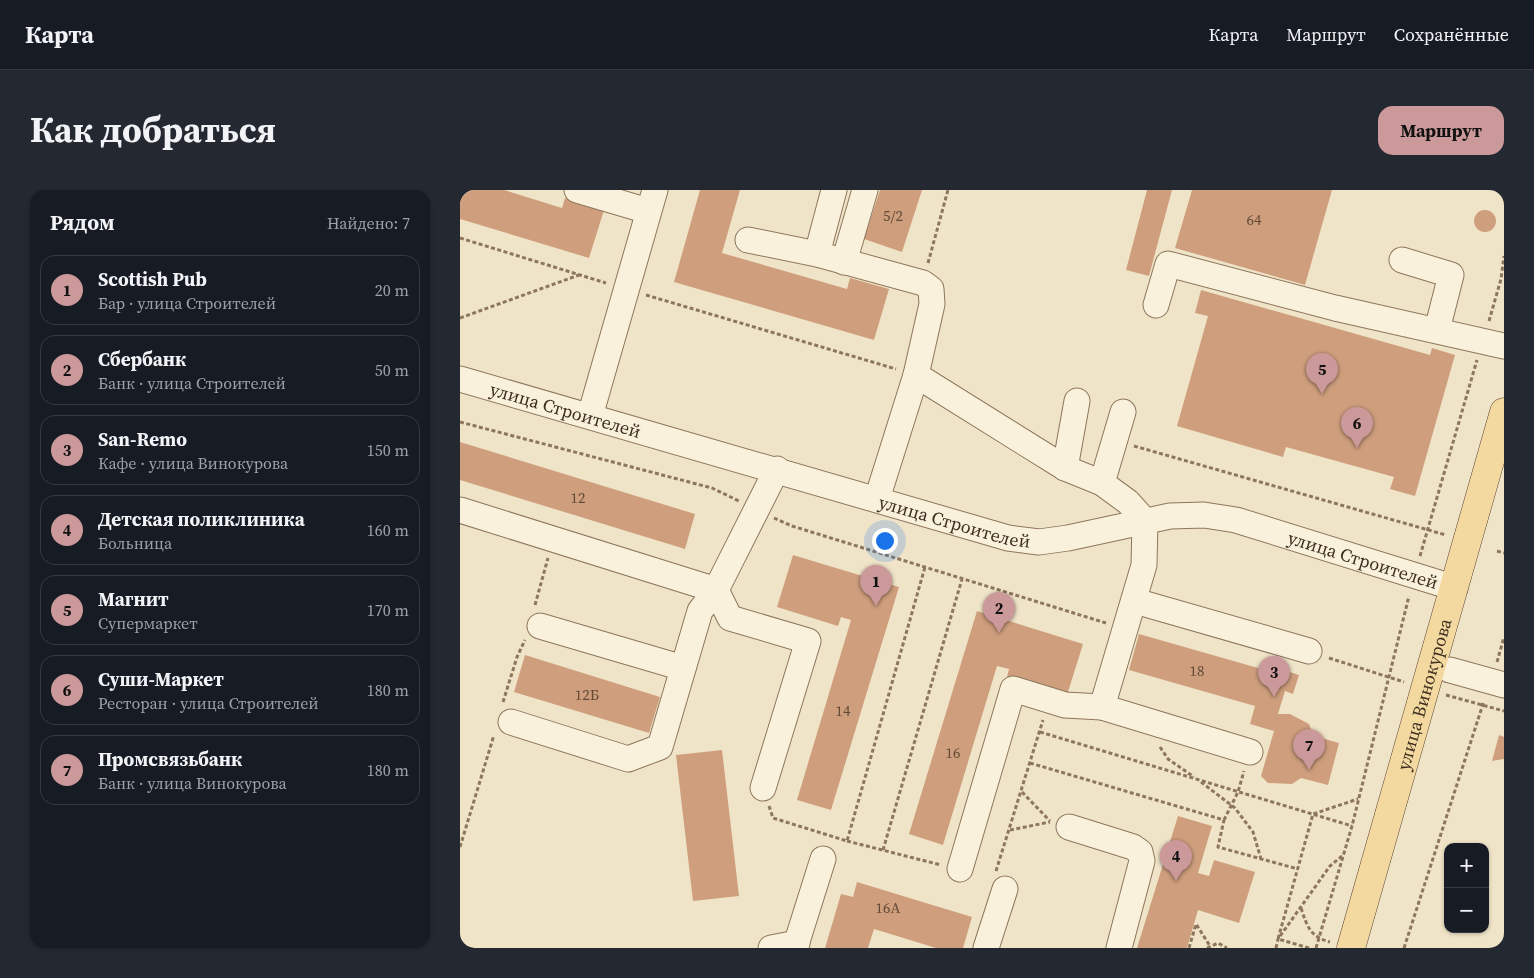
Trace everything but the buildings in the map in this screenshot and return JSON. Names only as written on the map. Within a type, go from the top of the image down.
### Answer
[{"type":"main road","name":"улица Винокурова","points":[[1464,590],[1504,412]]},
{"type":"main road","name":"улица Винокурова","points":[[1369,948],[1441,667],[1464,590],[1504,483]]},
{"type":"main road","name":"улица Винокурова","points":[[1343,946],[1441,667]]},
{"type":"street","points":[[577,190],[651,200],[590,416]]},
{"type":"street","points":[[817,254],[834,190]]},
{"type":"street","points":[[844,262],[865,190]]},
{"type":"street","points":[[748,240],[817,254],[923,283],[931,289],[932,304],[916,375],[877,499]]},
{"type":"street","points":[[1402,260],[1451,275],[1437,330]]},
{"type":"street","points":[[1156,305],[1168,264],[1335,308],[1494,343]]},
{"type":"street","points":[[916,375],[1065,468],[1102,483],[1128,502],[1145,521],[1144,565],[1135,601],[1102,708]]},
{"type":"street","name":"улица Строителей","points":[[460,379],[777,469],[1008,538],[1039,542],[1068,538],[1170,516],[1204,515],[1236,520],[1464,590]]},
{"type":"street","points":[[1065,468],[1077,401]]},
{"type":"street","points":[[1102,483],[1123,412]]},
{"type":"street","points":[[503,720],[628,759],[660,746],[700,611],[716,590],[777,469]]},
{"type":"street","points":[[460,510],[716,590],[730,618],[808,641],[763,788]]},
{"type":"street","points":[[1135,601],[1309,651]]},
{"type":"street","points":[[534,624],[683,668]]},
{"type":"street","points":[[1441,667],[1504,685]]},
{"type":"street","points":[[960,870],[1013,689],[1066,705],[1102,708],[1250,752]]},
{"type":"street","points":[[1060,824],[1133,847],[1140,852],[1142,861],[1118,948]]},
{"type":"street","points":[[771,948],[796,946],[823,859]]},
{"type":"street","points":[[986,948],[1005,889]]},
{"type":"path","points":[[923,283],[948,190]]},
{"type":"path","points":[[460,238],[916,375]]},
{"type":"path","points":[[1316,948],[1352,826],[1388,677],[1428,529],[1494,343],[1504,256]]},
{"type":"path","points":[[460,318],[580,275]]},
{"type":"path","points":[[460,422],[712,488],[792,526],[1126,629]]},
{"type":"path","points":[[1115,440],[1453,537]]},
{"type":"path","points":[[460,847],[503,720],[517,657],[534,624],[553,539]]},
{"type":"path","points":[[1497,551],[1504,553]]},
{"type":"path","points":[[847,841],[925,568]]},
{"type":"path","points":[[883,850],[962,579]]},
{"type":"path","points":[[1504,637],[1501,649],[1504,647]]},
{"type":"path","points":[[1309,651],[1388,677]]},
{"type":"path","points":[[1005,889],[992,884],[1049,700]]},
{"type":"path","points":[[1404,948],[1482,705]]},
{"type":"path","points":[[1145,720],[1154,739],[1168,759],[1232,805],[1254,832],[1261,859]]},
{"type":"path","points":[[1040,732],[1352,826]]},
{"type":"path","points":[[1030,763],[1224,820]]},
{"type":"path","points":[[763,788],[773,818],[847,841],[960,870]]},
{"type":"path","points":[[1022,792],[1060,824]]},
{"type":"path","points":[[1238,792],[1224,820],[1218,847],[1298,869]]},
{"type":"path","points":[[1312,814],[1358,799]]},
{"type":"path","points":[[1276,948],[1312,814]]},
{"type":"path","points":[[1010,830],[1060,824]]},
{"type":"path","points":[[1278,939],[1330,866],[1342,856]]},
{"type":"path","points":[[1300,907],[1310,932],[1319,939],[1343,946]]},
{"type":"path","points":[[1189,948],[1196,924],[1208,947],[1218,943],[1227,948]]},
{"type":"path","points":[[1278,939],[1309,948]]},
{"type":"place","name":"Магнит","points":[[1322,394]]},
{"type":"place","name":"Суши-Маркет","points":[[1357,448]]},
{"type":"place","name":"Scottish Pub","points":[[876,606]]},
{"type":"place","name":"Сбербанк","points":[[999,633]]},
{"type":"place","name":"San-Remo","points":[[1274,697]]},
{"type":"place","name":"Промсвязьбанк","points":[[1309,770]]},
{"type":"place","name":"Детская поликлиника","points":[[1176,881]]}]
